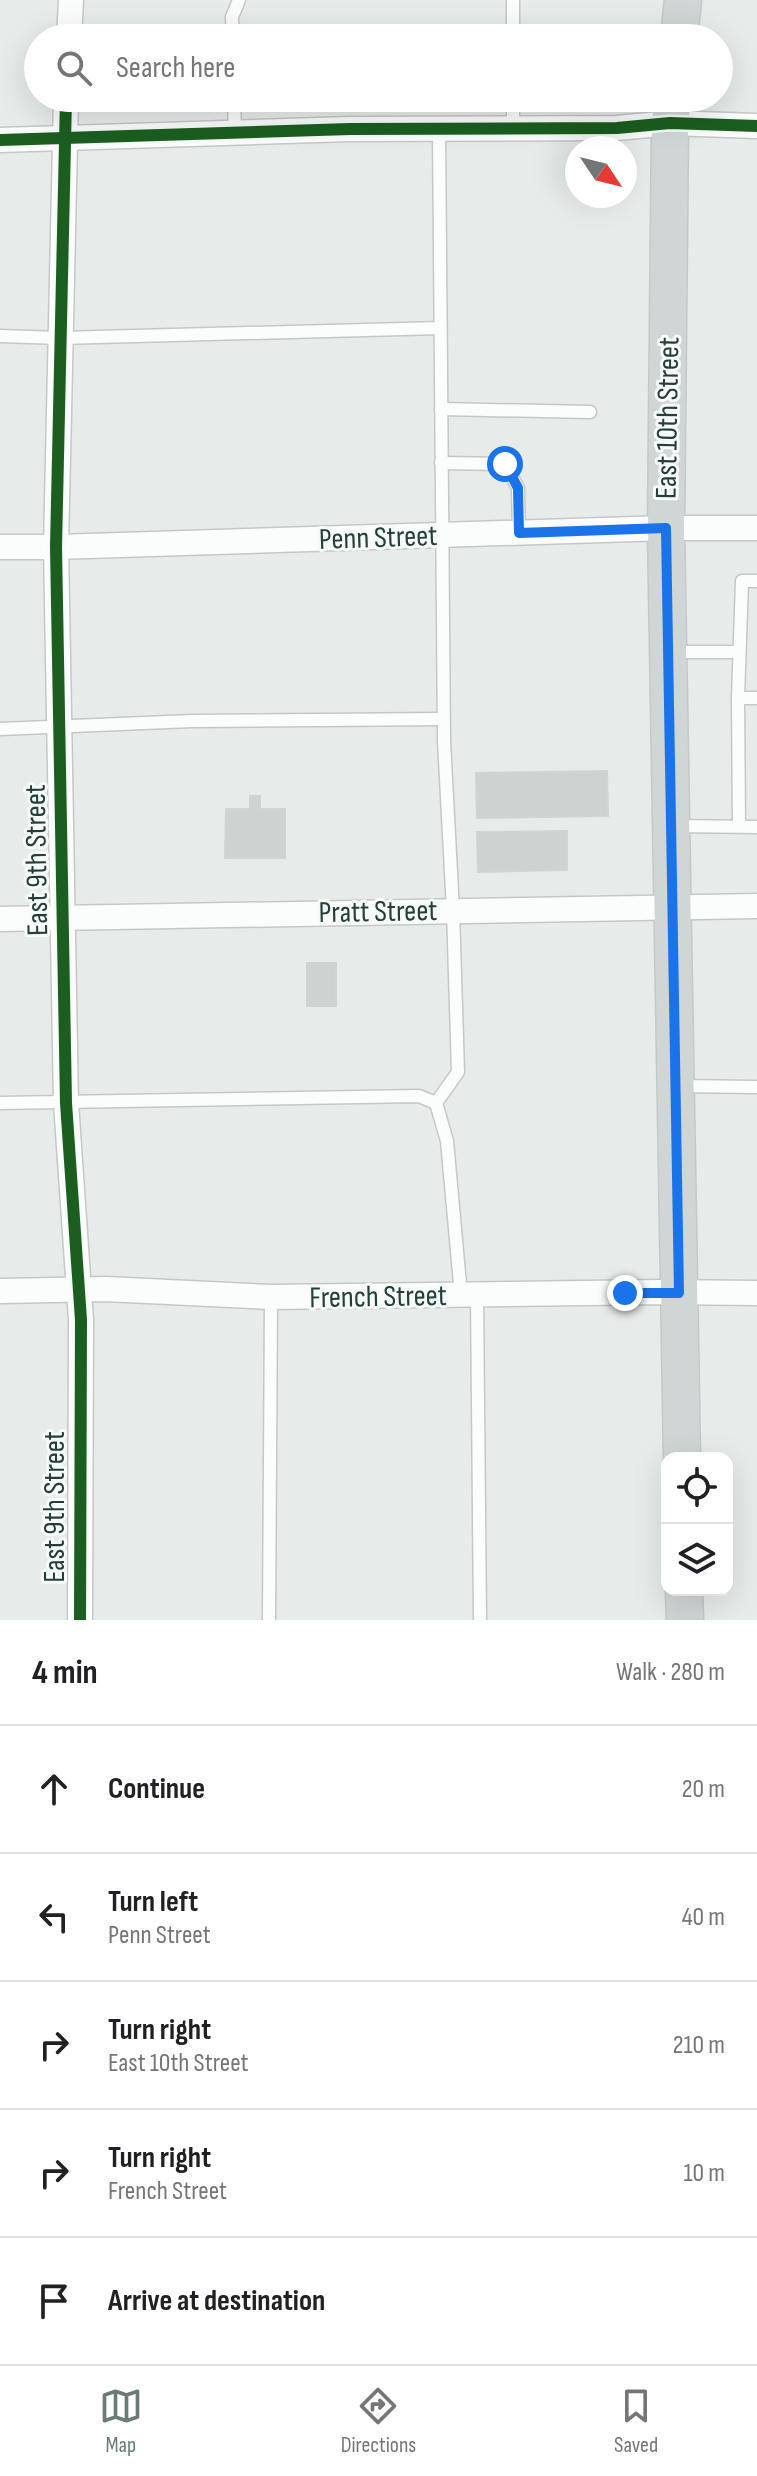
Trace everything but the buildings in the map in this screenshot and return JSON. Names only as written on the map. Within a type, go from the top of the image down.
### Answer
[{"type":"main road","points":[[680,24],[683,0]]},
{"type":"main road","name":"East 10th Street","points":[[671,112],[667,652],[682,1452]]},
{"type":"main road","points":[[684,1596],[685,1620]]},
{"type":"street","points":[[70,24],[71,0]]},
{"type":"street","name":"East 9th Street","points":[[65,112],[56,547],[66,1103],[79,1289],[80,1620]]},
{"type":"street","points":[[0,140],[439,129],[617,128],[665,112]]},
{"type":"street","points":[[682,112],[757,126]]},
{"type":"street","name":"Penn Street","points":[[0,547],[757,528]]},
{"type":"street","name":"Pratt Street","points":[[0,919],[757,906]]},
{"type":"street","name":"French Street","points":[[0,1291],[79,1289],[271,1297],[757,1293]]},
{"type":"lane","points":[[232,24],[239,0]]},
{"type":"lane","points":[[513,0],[513,24]]},
{"type":"lane","points":[[234,112],[235,133]]},
{"type":"lane","points":[[513,112],[513,128]]},
{"type":"lane","points":[[436,1103],[458,1072],[443,719],[439,129]]},
{"type":"lane","points":[[0,336],[60,338],[440,328]]},
{"type":"lane","points":[[441,409],[590,412]]},
{"type":"lane","points":[[441,463],[505,464],[518,488],[519,533]]},
{"type":"lane","points":[[739,826],[751,700],[738,652],[742,581],[757,581]]},
{"type":"lane","points":[[667,652],[738,652]]},
{"type":"lane","points":[[0,729],[208,720],[443,719]]},
{"type":"lane","points":[[670,826],[757,827]]},
{"type":"lane","points":[[675,1086],[757,1087]]},
{"type":"lane","points":[[0,1103],[419,1096],[436,1103]]},
{"type":"lane","points":[[436,1103],[447,1141],[469,1295],[480,1620]]},
{"type":"lane","points":[[269,1620],[271,1297]]},
{"type":"cycle path","points":[[66,112],[56,547],[66,1103],[81,1320],[80,1620]]},
{"type":"cycle path","points":[[0,140],[350,129],[617,128],[670,123],[757,126]]},
{"type":"route","points":[[505,464],[518,488],[519,533],[666,528],[679,1293],[625,1293]]}]
